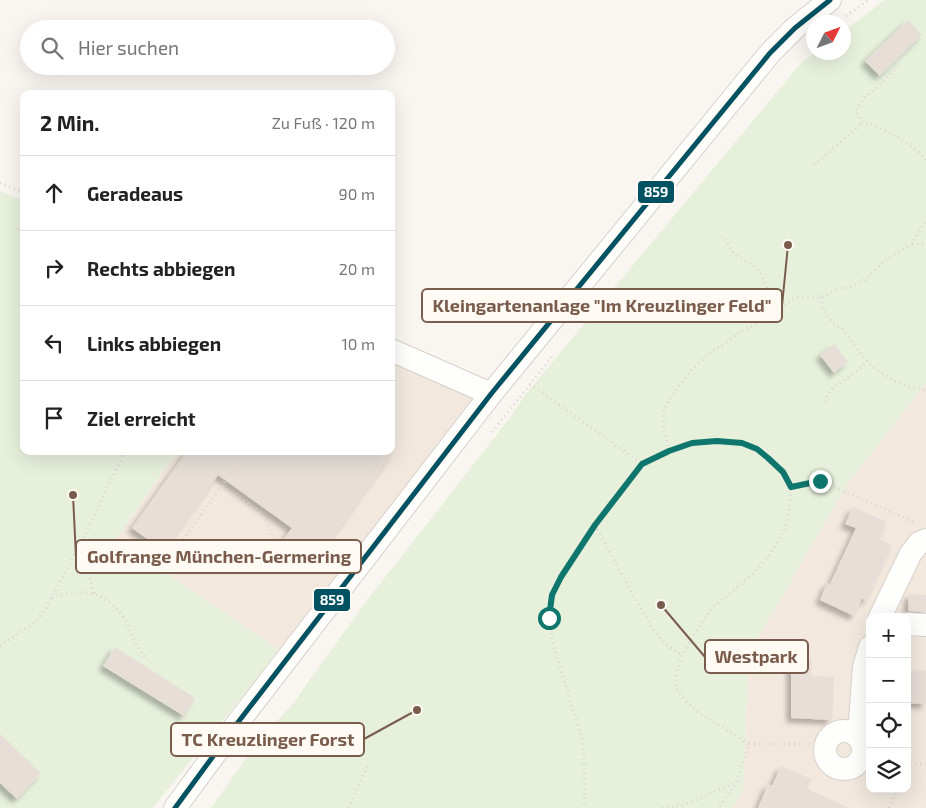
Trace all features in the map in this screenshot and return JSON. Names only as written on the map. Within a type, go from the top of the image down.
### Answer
[{"type":"street","points":[[175,808],[239,721],[491,394],[770,53],[795,28],[830,0]]},
{"type":"street","points":[[395,352],[491,394]]},
{"type":"street","points":[[882,613],[911,552],[919,543],[922,532]]},
{"type":"street","points":[[911,624],[926,625]]},
{"type":"street","points":[[855,734],[860,722],[864,667],[867,658]]},
{"type":"street","points":[[849,731],[855,734],[863,744],[866,758],[855,767],[849,769],[843,770],[831,765],[825,754],[827,741],[836,732],[849,731]]},
{"type":"path","points":[[848,15],[868,0]]},
{"type":"path","points":[[898,66],[864,98],[855,111],[862,122],[874,125],[898,138],[920,152],[926,160]]},
{"type":"path","points":[[814,165],[850,135],[862,122]]},
{"type":"path","points":[[0,183],[20,191]]},
{"type":"path","points":[[669,451],[663,424],[664,409],[674,392],[692,370],[739,332],[766,320],[791,300],[801,297],[820,297],[838,289],[863,282],[887,259],[912,244],[926,220]]},
{"type":"path","points":[[725,239],[733,252],[758,269],[768,289],[769,301],[774,313]]},
{"type":"path","points":[[912,244],[926,244]]},
{"type":"path","points":[[820,297],[829,319],[842,329],[867,361],[878,371],[891,379],[916,389],[926,390]]},
{"type":"path","points":[[488,436],[554,355]]},
{"type":"path","points":[[826,402],[827,394],[834,387],[867,361]]},
{"type":"path","points":[[509,372],[531,385],[642,464]]},
{"type":"path","points":[[584,808],[583,742],[552,641],[549,618],[552,595],[561,577],[595,525],[642,464],[669,451],[692,443],[717,441],[742,443],[757,449],[783,472],[791,487],[790,508],[785,529],[770,554],[754,572],[711,610],[700,625],[682,655],[677,670],[675,686],[682,697],[698,712],[749,744],[812,744],[825,747]]},
{"type":"path","points":[[0,646],[35,622],[45,610],[81,543],[123,455]]},
{"type":"path","points":[[141,545],[166,564],[245,455]]},
{"type":"path","points":[[791,487],[820,481],[922,532]]},
{"type":"path","points":[[223,486],[258,510],[266,520],[277,544],[290,556]]},
{"type":"path","points":[[595,525],[656,634],[669,647],[682,655]]},
{"type":"path","points":[[81,543],[95,595]]},
{"type":"path","points":[[52,598],[65,593],[82,591],[112,604],[125,620],[140,651],[148,660]]},
{"type":"path","points":[[718,808],[736,783],[749,744]]},
{"type":"path","points":[[348,808],[369,764]]},
{"type":"path","points":[[911,764],[926,764]]},
{"type":"path","points":[[662,808],[684,805],[736,783]]},
{"type":"path","points":[[889,808],[895,793]]},
{"type":"shaded area","points":[[395,360],[476,395],[279,650],[116,539],[174,455],[395,455]]},
{"type":"shaded area","points":[[926,383],[926,808],[732,808],[743,789],[749,653],[848,483]]},
{"type":"green space","points":[[885,0],[926,0],[926,383],[848,483],[749,653],[743,789],[732,808],[211,808],[254,747],[294,702],[365,603],[509,419],[525,395],[802,62],[806,59],[851,60],[851,26]]},
{"type":"green space","points":[[0,191],[20,199],[20,455],[174,455],[116,539],[279,650],[153,808],[0,808]]},
{"type":"building","points":[[908,20],[922,35],[880,76],[865,61]]},
{"type":"building","points":[[834,344],[848,362],[834,373],[820,355]]},
{"type":"building","points":[[184,455],[391,455],[315,562],[283,540],[292,528],[218,475],[164,551],[132,528]]},
{"type":"building","points":[[853,507],[887,522],[879,539],[892,545],[866,601],[862,598],[854,616],[820,600],[827,583],[830,584],[856,528],[845,524]]},
{"type":"building","points":[[909,594],[926,595],[926,612],[908,611]]},
{"type":"building","points":[[115,647],[195,698],[184,716],[103,666]]},
{"type":"building","points":[[791,658],[812,659],[811,676],[834,677],[832,720],[791,718]]},
{"type":"building","points":[[911,669],[926,671],[926,704],[911,703]]},
{"type":"building","points":[[0,734],[41,773],[17,799],[0,783]]},
{"type":"building","points":[[781,766],[811,779],[807,789],[849,808],[758,808],[768,784],[772,786]]},
{"type":"transit line","name":"859","points":[[175,808],[239,721],[491,394],[770,53],[795,28],[830,0]]},
{"type":"place","name":"Kleingartenanlage \"Im Kreuzlinger Feld\"","points":[[788,245]]},
{"type":"place","name":"Golfrange München-Germering","points":[[73,495]]},
{"type":"place","name":"Westpark","points":[[661,605]]},
{"type":"place","name":"TC Kreuzlinger Forst","points":[[417,710]]},
{"type":"route","points":[[549,618],[552,595],[561,577],[595,525],[642,464],[669,451],[692,443],[717,441],[742,443],[757,449],[768,458],[783,472],[791,487],[820,481]]}]
